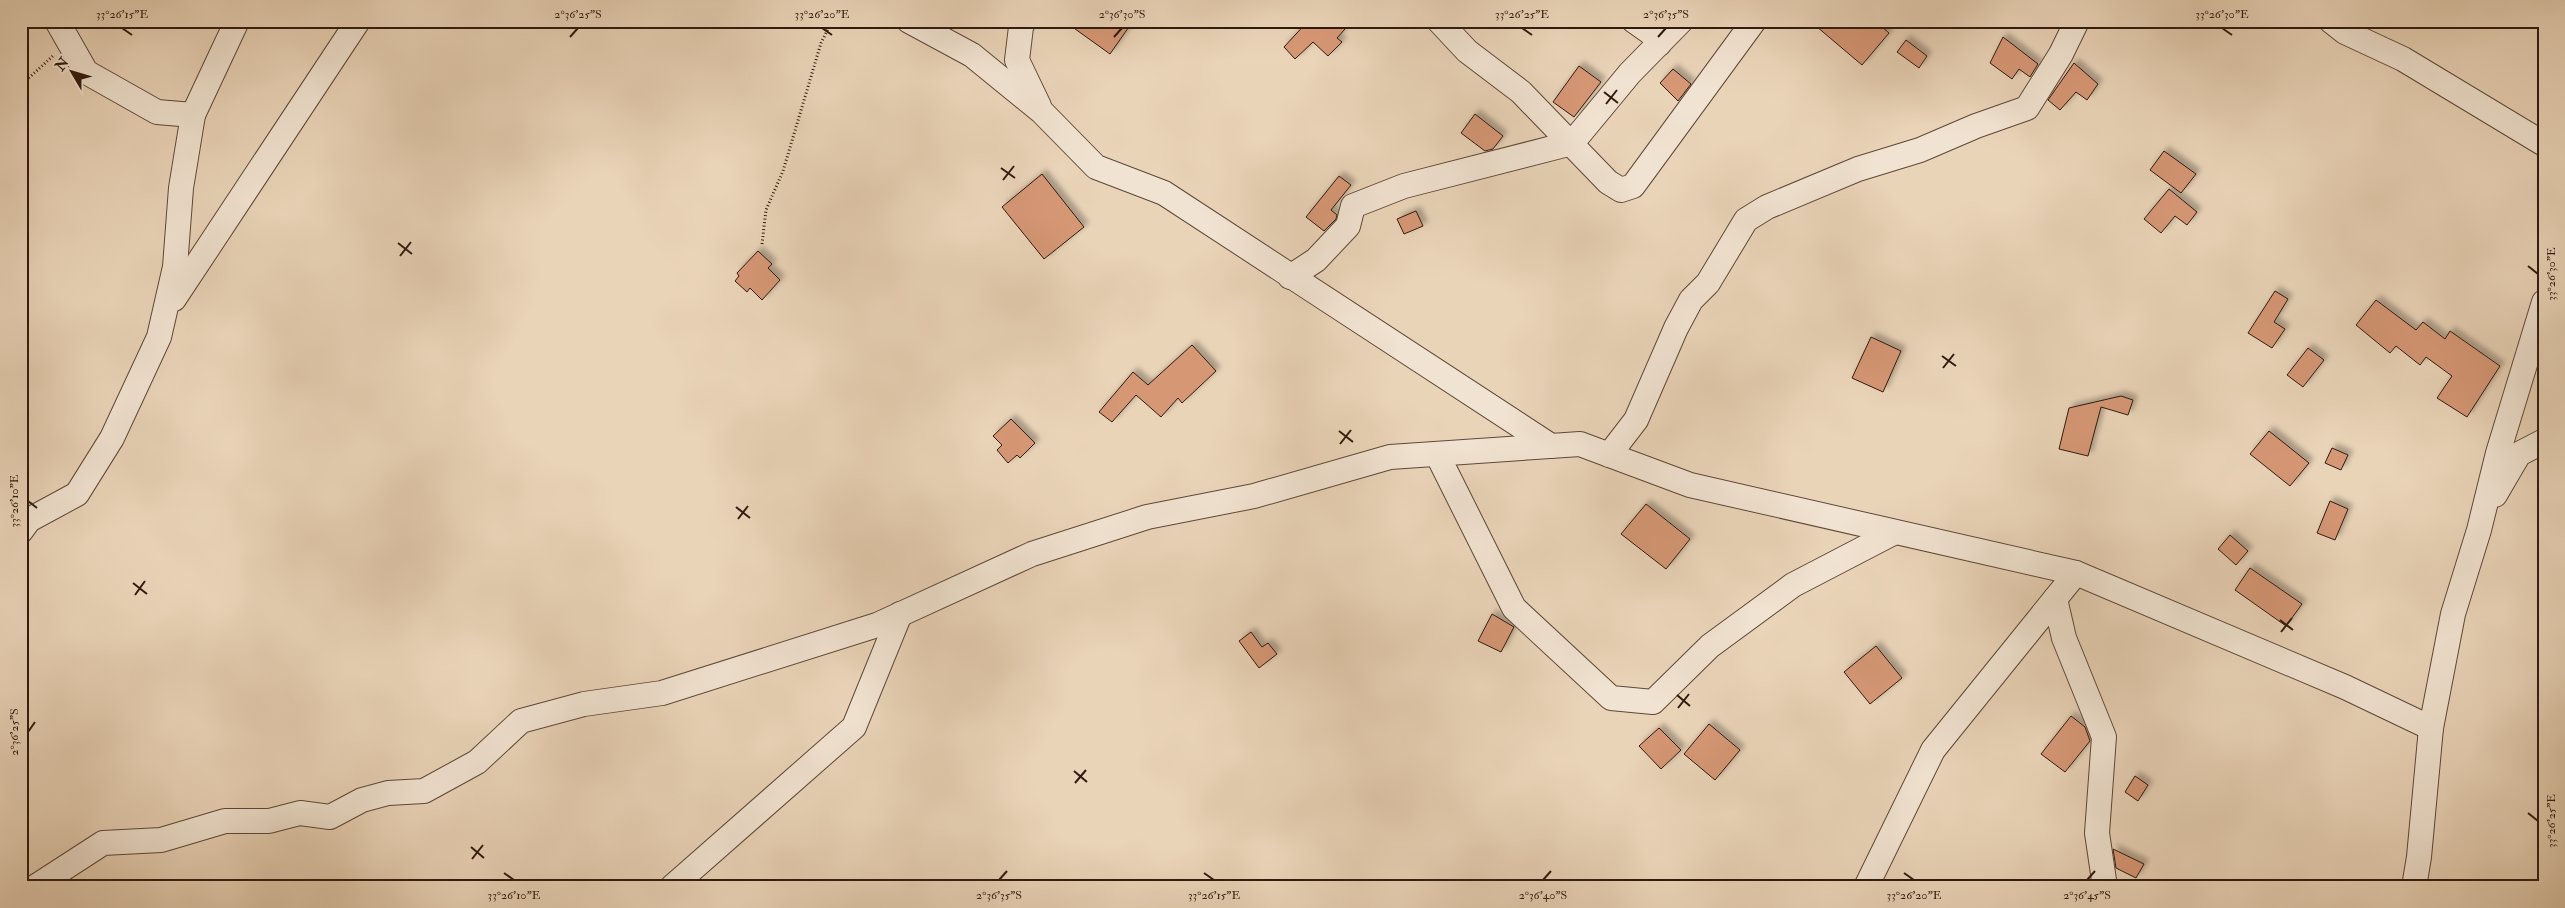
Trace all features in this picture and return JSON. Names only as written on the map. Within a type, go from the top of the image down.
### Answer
[{"type":"street","points":[[21,531],[29,520],[77,494],[112,438],[159,336],[176,266],[181,188],[193,115],[237,21]]},
{"type":"street","points":[[164,314],[358,21]]},
{"type":"street","points":[[908,21],[972,55],[1042,112],[1096,167],[1164,193],[1551,446]]},
{"type":"street","points":[[1024,21],[1021,27],[1017,60],[1042,112]]},
{"type":"street","points":[[1439,21],[1467,51],[1522,92],[1608,182],[1621,190],[1633,186],[1754,21]]},
{"type":"street","points":[[1634,21],[1651,33],[1659,44]]},
{"type":"street","points":[[1290,277],[1316,260],[1348,226],[1354,206],[1404,186],[1478,169],[1572,143],[1630,73],[1681,21]]},
{"type":"street","points":[[1609,455],[1636,420],[1676,328],[1691,300],[1708,283],[1746,220],[1767,206],[1858,169],[1920,150],[1976,126],[2027,108],[2061,54],[2077,21]]},
{"type":"street","points":[[2331,21],[2345,32],[2402,60],[2544,144]]},
{"type":"street","points":[[63,31],[86,72],[157,112],[193,115]]},
{"type":"street","points":[[2414,887],[2419,857],[2431,728],[2453,614],[2483,515],[2498,453],[2544,302]]},
{"type":"street","points":[[2483,515],[2519,454],[2544,441]]},
{"type":"street","points":[[35,887],[103,844],[161,840],[226,821],[269,821],[300,813],[330,817],[362,800],[388,793],[424,790],[477,762],[521,721],[584,704],[662,693],[878,625],[1032,554],[1147,517],[1254,496],[1390,457],[1580,444],[1690,486],[2076,574],[2345,687],[2431,728]]},
{"type":"street","points":[[1437,454],[1514,608],[1611,698],[1653,702],[1710,646],[1793,586],[1893,533]]},
{"type":"street","points":[[1866,887],[1932,750],[2076,574]]},
{"type":"street","points":[[2055,599],[2064,638],[2104,737],[2096,834],[2105,887]]},
{"type":"street","points":[[672,887],[854,727],[900,614]]},
{"type":"path","points":[[762,244],[766,210],[783,172],[821,43],[832,21]]},
{"type":"path","points":[[21,85],[63,31]]},
{"type":"building","points":[[1064,21],[1133,21],[1110,54]]},
{"type":"building","points":[[1308,21],[1338,21],[1345,29],[1337,38],[1342,42],[1328,56],[1313,42],[1295,59],[1284,47]]},
{"type":"building","points":[[1810,21],[1875,21],[1889,33],[1862,65]]},
{"type":"building","points":[[2003,37],[2038,64],[2030,77],[2019,69],[2012,79],[1990,63]]},
{"type":"building","points":[[1906,40],[1927,56],[1919,68],[1897,52]]},
{"type":"building","points":[[2074,63],[2098,84],[2087,100],[2076,92],[2060,110],[2048,100]]},
{"type":"building","points":[[1579,66],[1601,82],[1574,117],[1553,102]]},
{"type":"building","points":[[1673,69],[1691,84],[1678,101],[1660,83]]},
{"type":"building","points":[[1475,114],[1503,136],[1493,149],[1485,151],[1461,133]]},
{"type":"building","points":[[2164,151],[2196,174],[2181,193],[2150,170]]},
{"type":"building","points":[[1042,174],[1084,227],[1044,259],[1002,207]]},
{"type":"building","points":[[1339,176],[1351,185],[1331,210],[1337,215],[1336,219],[1324,231],[1306,217]]},
{"type":"building","points":[[2169,189],[2197,212],[2187,225],[2175,216],[2161,233],[2144,219]]},
{"type":"building","points":[[1416,211],[1423,226],[1404,234],[1397,219]]},
{"type":"building","points":[[758,251],[772,264],[768,268],[780,280],[762,300],[750,288],[747,292],[735,281],[739,276],[737,273]]},
{"type":"building","points":[[2275,291],[2288,299],[2274,322],[2285,329],[2272,348],[2248,333]]},
{"type":"building","points":[[2376,300],[2416,330],[2423,322],[2445,339],[2450,331],[2500,366],[2467,417],[2437,398],[2452,376],[2426,357],[2420,365],[2396,346],[2390,353],[2356,325]]},
{"type":"building","points":[[1871,337],[1901,351],[1883,392],[1852,378]]},
{"type":"building","points":[[1192,345],[1216,371],[1182,403],[1178,398],[1161,417],[1136,395],[1112,422],[1099,412],[1133,372],[1148,385]]},
{"type":"building","points":[[2308,348],[2324,360],[2303,387],[2287,375]]},
{"type":"building","points":[[2121,396],[2133,400],[2128,415],[2101,407],[2088,456],[2059,449],[2069,408]]},
{"type":"building","points":[[1011,419],[1035,443],[1020,458],[1017,455],[1008,463],[997,450],[1002,445],[993,436]]},
{"type":"building","points":[[2269,431],[2309,463],[2290,486],[2250,454]]},
{"type":"building","points":[[2332,448],[2348,455],[2341,470],[2325,463]]},
{"type":"building","points":[[2330,501],[2348,509],[2335,540],[2317,533]]},
{"type":"building","points":[[1646,504],[1690,539],[1666,569],[1621,534]]},
{"type":"building","points":[[2230,535],[2248,551],[2236,565],[2218,549]]},
{"type":"building","points":[[2250,568],[2302,604],[2286,626],[2235,590]]},
{"type":"building","points":[[1492,614],[1514,627],[1501,652],[1478,641]]},
{"type":"building","points":[[1251,632],[1262,647],[1268,643],[1277,654],[1259,668],[1239,641]]},
{"type":"building","points":[[1876,646],[1902,678],[1870,704],[1844,672]]},
{"type":"building","points":[[2071,716],[2085,727],[2090,741],[2065,772],[2041,754]]},
{"type":"building","points":[[1709,724],[1740,750],[1715,780],[1684,754]]},
{"type":"building","points":[[1659,728],[1681,750],[1661,769],[1639,746]]},
{"type":"building","points":[[2135,776],[2148,785],[2138,801],[2125,792]]},
{"type":"building","points":[[2113,849],[2144,864],[2136,878],[2116,868]]}]
